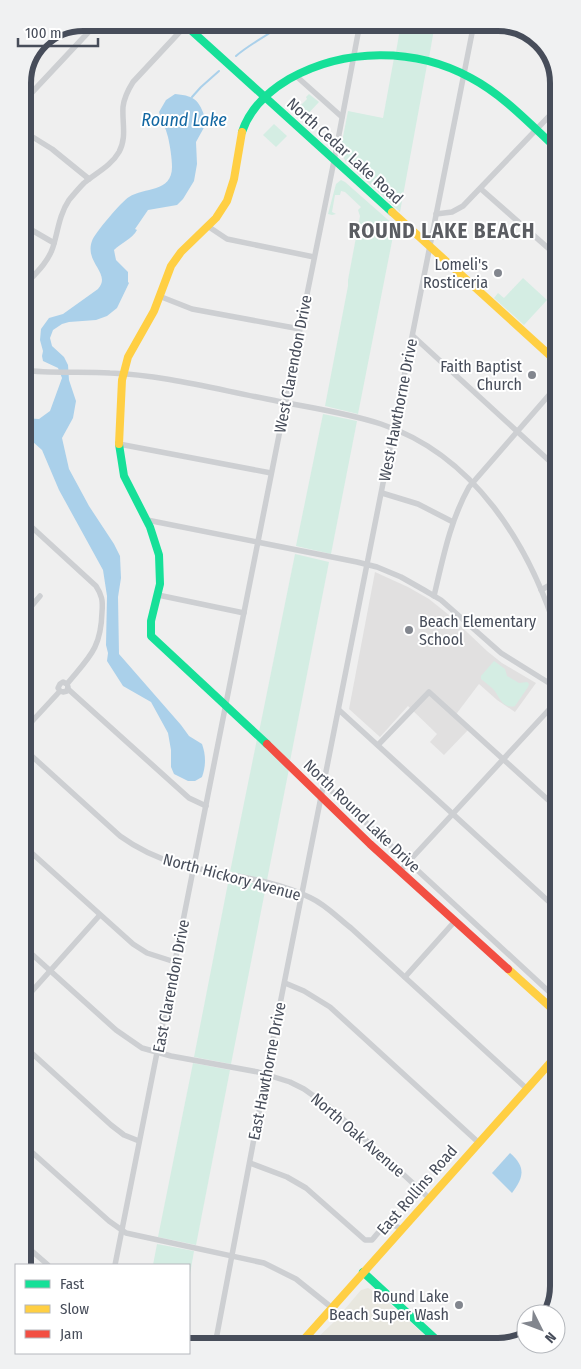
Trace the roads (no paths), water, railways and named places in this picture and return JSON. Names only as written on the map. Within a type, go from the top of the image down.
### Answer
[{"type":"street","points":[[31,93],[89,31]]},
{"type":"street","points":[[31,278],[47,259],[68,202],[89,179],[110,164],[118,154],[123,143],[125,130],[123,105],[127,92],[133,82],[179,31]]},
{"type":"street","name":"North Cedar Lake Road","points":[[195,31],[334,162],[550,356]]},
{"type":"street","name":"West Clarendon Drive","points":[[226,706],[359,31]]},
{"type":"street","name":"West Hawthorne Drive","points":[[322,797],[472,31]]},
{"type":"street","points":[[244,613],[158,596],[160,562],[158,547],[152,530],[126,482],[122,469],[119,444],[125,362],[153,314],[165,276],[174,262],[218,216],[232,189],[236,178],[246,120],[265,97],[295,75],[330,61],[366,55],[410,56],[458,71],[492,91],[550,143]]},
{"type":"street","points":[[295,75],[342,118]]},
{"type":"street","points":[[436,214],[452,212],[463,206],[550,116]]},
{"type":"street","points":[[31,136],[58,154],[89,179]]},
{"type":"street","points":[[481,189],[550,250]]},
{"type":"street","points":[[209,227],[226,239],[314,257]]},
{"type":"street","points":[[31,230],[54,243]]},
{"type":"street","points":[[159,296],[192,309],[300,329]]},
{"type":"street","points":[[413,336],[550,461]]},
{"type":"street","points":[[31,371],[123,374],[158,378],[359,418],[395,429],[448,459],[472,481],[497,510],[511,532],[550,610]]},
{"type":"street","points":[[434,596],[452,522],[472,481],[550,395]]},
{"type":"street","points":[[119,444],[271,473]]},
{"type":"street","points":[[382,493],[418,504],[452,522]]},
{"type":"street","points":[[147,520],[368,565],[401,577],[434,596],[501,653],[550,684]]},
{"type":"street","points":[[31,526],[96,586],[103,600],[100,638],[90,656],[67,686]]},
{"type":"street","points":[[541,590],[550,585]]},
{"type":"street","points":[[31,607],[40,596]]},
{"type":"street","name":"North Round Lake Drive","points":[[158,596],[149,626],[150,634],[155,641],[276,752],[400,871],[550,1007]]},
{"type":"street","points":[[31,722],[60,691],[58,688],[63,682],[189,798],[206,806]]},
{"type":"street","points":[[378,746],[429,692],[550,802]]},
{"type":"street","name":"East Clarendon Drive","points":[[115,1264],[226,706]]},
{"type":"street","points":[[400,871],[550,709]]},
{"type":"street","points":[[339,710],[550,903]]},
{"type":"street","name":"North Hickory Avenue","points":[[31,755],[120,836],[151,855],[180,865],[250,878],[282,887],[312,898],[327,908],[526,1088]]},
{"type":"street","points":[[324,784],[550,993]]},
{"type":"street","name":"East Hawthorne Drive","points":[[216,1338],[266,1075],[322,797]]},
{"type":"street","points":[[31,853],[99,916],[133,944],[147,953],[175,962]]},
{"type":"street","points":[[31,993],[99,916]]},
{"type":"street","points":[[405,977],[455,921]]},
{"type":"street","name":"North Oak Avenue","points":[[31,954],[131,1041],[142,1048],[157,1053],[266,1075],[290,1082],[318,1098],[429,1198]]},
{"type":"street","points":[[284,983],[304,991],[330,1007],[478,1142]]},
{"type":"street","points":[[31,1052],[111,1125],[124,1135],[140,1141]]},
{"type":"street","name":"East Rollins Road","points":[[305,1338],[550,1062]]},
{"type":"street","points":[[31,1151],[109,1221],[122,1230],[134,1236],[264,1263],[296,1279],[331,1308]]},
{"type":"street","points":[[250,1163],[287,1177],[306,1188],[365,1240],[372,1240],[384,1226],[390,1224],[395,1224],[401,1229]]},
{"type":"street","points":[[31,1250],[47,1264]]},
{"type":"street","points":[[363,1272],[434,1338]]},
{"type":"water","name":"Round Lake","points":[[175,94],[193,98],[202,109],[207,122],[196,142],[197,164],[194,181],[177,205],[148,210],[135,229],[137,230],[135,233],[114,250],[116,260],[128,272],[129,283],[117,308],[107,316],[96,320],[62,324],[53,330],[50,338],[52,346],[64,357],[68,365],[69,380],[76,401],[73,418],[62,438],[69,469],[120,556],[121,578],[118,597],[119,654],[189,736],[202,744],[205,756],[204,769],[202,777],[195,781],[188,781],[174,774],[171,767],[168,733],[151,702],[123,686],[107,661],[107,596],[103,570],[59,490],[42,450],[31,440],[31,418],[39,419],[50,411],[62,378],[58,368],[43,361],[40,340],[41,329],[49,318],[63,314],[98,289],[102,278],[92,256],[92,241],[109,218],[129,197],[162,185],[171,175],[172,163],[169,144],[159,112],[166,100]]},
{"type":"water","points":[[510,1153],[519,1163],[522,1172],[519,1182],[512,1193],[492,1173]]},
{"type":"waterway","points":[[236,56],[272,31]]},
{"type":"waterway","points":[[192,97],[219,71]]},
{"type":"place","name":"Lomeli's Rosticeria","points":[[498,273]]},
{"type":"place","name":"Faith Baptist Church","points":[[532,375]]},
{"type":"place","name":"Beach Elementary School","points":[[409,630]]},
{"type":"place","name":"Round Lake Beach Super Wash","points":[[459,1305]]},
{"type":"district","name":"ROUND LAKE BEACH","points":[[442,231]]}]
